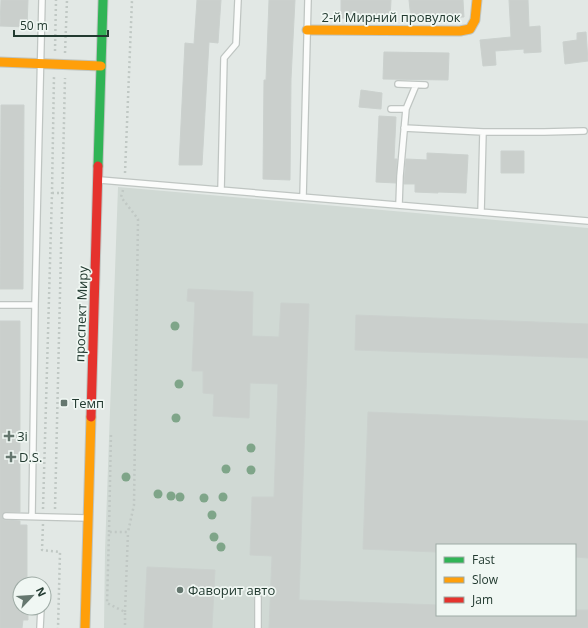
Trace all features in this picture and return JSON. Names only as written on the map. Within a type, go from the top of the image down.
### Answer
[{"type":"main road","name":"проспект Миру","points":[[85,628],[103,0]]},
{"type":"main road","name":"2-й Мирний провулок","points":[[307,30],[460,31],[470,29],[475,20],[477,0]]},
{"type":"main road","points":[[0,62],[101,66]]},
{"type":"lane","points":[[32,516],[42,0]]},
{"type":"lane","points":[[221,190],[224,58],[236,44],[238,0]]},
{"type":"lane","points":[[303,197],[308,0]]},
{"type":"lane","points":[[398,84],[425,85]]},
{"type":"lane","points":[[399,206],[406,109],[416,85]]},
{"type":"lane","points":[[390,109],[406,109]]},
{"type":"lane","points":[[404,128],[483,132],[584,131]]},
{"type":"lane","points":[[481,212],[483,132]]},
{"type":"lane","points":[[98,180],[588,222]]},
{"type":"lane","points":[[0,305],[35,305]]},
{"type":"lane","points":[[6,516],[88,518]]},
{"type":"lane","points":[[258,598],[258,628]]},
{"type":"lane","points":[[40,628],[41,616]]},
{"type":"path","points":[[56,0],[42,550],[60,552],[58,628]]},
{"type":"path","points":[[54,517],[67,0]]},
{"type":"path","points":[[125,628],[128,532],[134,505],[138,219],[122,197],[125,182],[132,0]]},
{"type":"path","points":[[52,193],[63,193]]},
{"type":"path","points":[[111,433],[107,603],[125,612]]},
{"type":"path","points":[[108,532],[128,532]]},
{"type":"shaded area","points":[[118,187],[588,228],[588,628],[104,628],[105,551]]},
{"type":"building","points":[[1,0],[28,0],[27,27],[0,26]]},
{"type":"building","points":[[197,0],[221,0],[218,43],[209,42],[202,165],[179,165],[185,43],[194,44]]},
{"type":"building","points":[[269,0],[295,0],[291,79],[290,180],[263,179],[264,80],[266,80]]},
{"type":"building","points":[[341,0],[391,0],[390,19],[341,18]]},
{"type":"building","points":[[409,0],[463,0],[464,17],[411,19]]},
{"type":"building","points":[[509,0],[528,0],[529,27],[540,26],[541,52],[524,53],[524,49],[495,51],[496,65],[483,66],[480,40],[511,37]]},
{"type":"building","points":[[586,32],[588,61],[565,64],[563,42],[577,40],[577,33]]},
{"type":"building","points":[[384,52],[449,53],[448,80],[383,79]]},
{"type":"building","points":[[361,90],[382,93],[381,109],[359,107]]},
{"type":"building","points":[[1,105],[24,105],[23,289],[0,289]]},
{"type":"building","points":[[379,116],[396,117],[394,159],[397,159],[396,183],[376,182]]},
{"type":"building","points":[[501,151],[524,151],[524,173],[501,173]]},
{"type":"building","points":[[427,153],[468,155],[466,193],[415,192],[415,184],[404,184],[406,159],[427,160]]},
{"type":"building","points":[[188,289],[253,292],[252,336],[279,337],[281,303],[309,304],[299,600],[436,605],[436,616],[576,616],[576,610],[588,610],[588,628],[269,628],[272,556],[250,555],[252,497],[274,497],[278,384],[250,383],[249,418],[213,416],[214,394],[203,393],[203,371],[192,371],[195,302],[187,301]]},
{"type":"building","points":[[356,315],[588,324],[588,358],[355,350]]},
{"type":"building","points":[[0,321],[20,321],[20,512],[6,512],[3,513],[2,516],[4,520],[20,521],[20,525],[27,525],[27,576],[12,576],[12,616],[28,616],[28,620],[23,620],[22,628],[0,628]]},
{"type":"building","points":[[368,412],[588,421],[588,558],[576,557],[576,544],[436,544],[436,552],[363,549]]},
{"type":"building","points":[[147,567],[215,570],[212,628],[144,628]]},
{"type":"traffic: fast","points":[[98,166],[103,0]]},
{"type":"traffic: slow","points":[[307,30],[460,31],[470,29],[475,20],[477,0]]},
{"type":"traffic: slow","points":[[0,62],[101,66]]},
{"type":"traffic: slow","points":[[85,628],[91,417]]},
{"type":"traffic: jam","points":[[91,417],[98,166]]},
{"type":"place","name":"Темп","points":[[64,403]]},
{"type":"place","name":"Зі","points":[[9,436]]},
{"type":"place","name":"D.S.","points":[[11,457]]},
{"type":"place","name":"Фаворит авто","points":[[180,590]]}]
